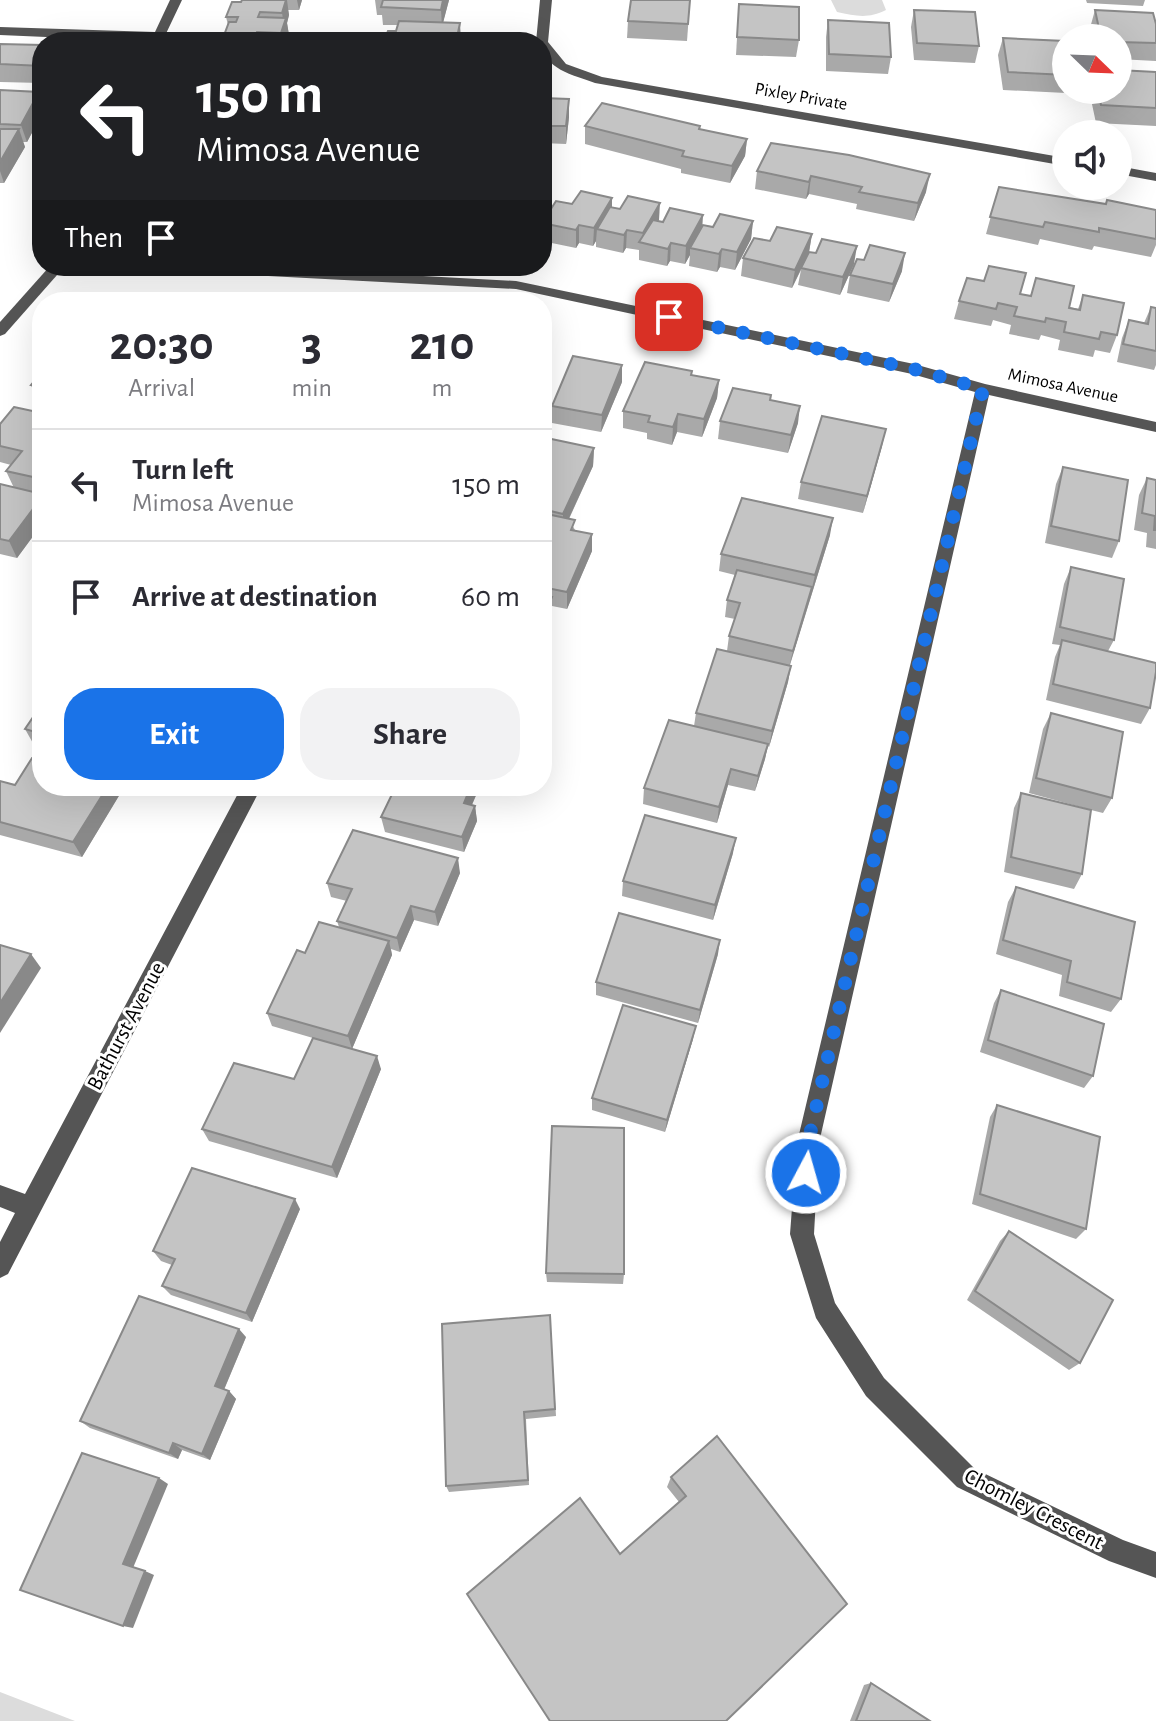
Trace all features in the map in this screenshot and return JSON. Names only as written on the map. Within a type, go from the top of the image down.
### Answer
[{"type":"street","points":[[160,32],[176,0]]},
{"type":"street","name":"Pixley Private","points":[[543,32],[546,0]]},
{"type":"street","points":[[0,31],[32,33]]},
{"type":"street","name":"Pixley Private","points":[[552,54],[562,67],[599,80],[1052,160]]},
{"type":"street","points":[[1132,173],[1156,177]]},
{"type":"street","points":[[35,292],[49,276]]},
{"type":"street","name":"Mimosa Avenue","points":[[346,276],[516,285],[549,292]]},
{"type":"street","points":[[512,292],[516,285]]},
{"type":"street","name":"Mimosa Avenue","points":[[552,293],[914,369],[983,389],[1156,427]]},
{"type":"street","points":[[0,331],[32,295]]},
{"type":"street","name":"Chomley Crescent","points":[[983,389],[808,1143],[802,1234],[825,1309],[875,1387],[966,1478],[1118,1552],[1156,1565]]},
{"type":"street","name":"Bathurst Avenue","points":[[0,1266],[247,796]]},
{"type":"street","points":[[0,1196],[30,1207]]},
{"type":"shaded area","points":[[831,0],[882,0],[886,10],[868,16],[850,15],[837,12]]},
{"type":"shaded area","points":[[0,1692],[75,1721],[0,1721]]},
{"type":"building","points":[[286,0],[282,13],[260,12],[258,17],[286,18],[281,32],[225,32],[229,22],[236,22],[238,17],[226,17],[232,2]]},
{"type":"building","points":[[383,0],[443,0],[441,10],[381,7]]},
{"type":"building","points":[[631,0],[690,0],[688,24],[628,21]]},
{"type":"building","points":[[739,4],[799,7],[799,40],[737,37]]},
{"type":"building","points":[[914,10],[975,12],[979,46],[917,43]]},
{"type":"building","points":[[1095,10],[1153,13],[1156,43],[1132,42],[1132,24],[1098,24]]},
{"type":"building","points":[[828,20],[889,23],[891,57],[829,54]]},
{"type":"building","points":[[399,21],[460,23],[458,32],[388,32],[396,31]]},
{"type":"building","points":[[1003,38],[1052,40],[1052,74],[1008,72]]},
{"type":"building","points":[[0,44],[32,45],[32,66],[0,64]]},
{"type":"building","points":[[1132,71],[1156,72],[1156,108],[1101,105],[1132,104]]},
{"type":"building","points":[[0,90],[32,92],[32,105],[21,125],[0,124]]},
{"type":"building","points":[[552,98],[569,99],[566,126],[552,126]]},
{"type":"building","points":[[602,103],[747,139],[732,166],[682,156],[684,151],[585,126]]},
{"type":"building","points":[[0,129],[19,129],[0,162]]},
{"type":"building","points":[[771,143],[849,155],[930,174],[918,203],[859,192],[862,187],[811,176],[809,182],[757,171]]},
{"type":"building","points":[[999,187],[1052,195],[1052,200],[1106,204],[1107,200],[1156,210],[1156,239],[1099,228],[1099,232],[1045,222],[1043,227],[990,217]]},
{"type":"building","points":[[581,191],[612,198],[594,228],[579,225],[576,230],[552,225],[552,207],[556,201],[572,204]]},
{"type":"building","points":[[628,196],[660,203],[643,233],[627,230],[624,235],[597,229],[610,207],[620,209]]},
{"type":"building","points":[[670,208],[703,215],[686,246],[671,243],[668,249],[639,242],[653,220],[663,222]]},
{"type":"building","points":[[720,214],[753,221],[737,252],[722,249],[719,254],[690,248],[703,225],[713,227]]},
{"type":"building","points":[[777,227],[812,234],[795,270],[743,258],[754,238],[770,241]]},
{"type":"building","points":[[822,239],[857,246],[843,277],[801,268],[809,252],[816,253]]},
{"type":"building","points":[[870,245],[905,253],[893,284],[850,275],[857,259],[864,260]]},
{"type":"building","points":[[989,266],[1026,273],[1020,294],[1031,296],[1036,278],[1074,286],[1069,308],[1080,310],[1083,295],[1124,303],[1117,335],[1101,332],[1099,339],[1064,332],[1066,322],[1046,318],[1045,322],[1014,316],[1017,307],[998,303],[996,309],[959,301],[967,278],[984,281]]},
{"type":"building","points":[[1151,307],[1156,308],[1156,351],[1123,344],[1129,320],[1148,324]]},
{"type":"building","points":[[573,356],[622,365],[602,415],[552,406]]},
{"type":"building","points":[[645,362],[719,380],[704,419],[678,414],[673,427],[648,422],[650,416],[623,411]]},
{"type":"building","points":[[733,388],[771,395],[770,400],[800,406],[791,435],[720,421]]},
{"type":"building","points":[[14,407],[32,411],[32,477],[6,471],[22,451],[0,446],[0,424]]},
{"type":"building","points":[[822,416],[886,429],[867,496],[801,482]]},
{"type":"building","points":[[552,439],[594,448],[563,514],[552,511]]},
{"type":"building","points":[[1063,467],[1128,480],[1119,541],[1051,526]]},
{"type":"building","points":[[1147,478],[1156,480],[1156,530],[1155,516],[1142,513]]},
{"type":"building","points":[[0,484],[32,492],[32,510],[9,541],[0,539]]},
{"type":"building","points":[[742,498],[833,518],[815,575],[721,554]]},
{"type":"building","points":[[552,515],[575,520],[571,530],[592,534],[567,592],[552,589]]},
{"type":"building","points":[[1071,567],[1124,579],[1114,640],[1060,627]]},
{"type":"building","points":[[737,570],[812,587],[793,651],[729,636],[740,603],[727,600]]},
{"type":"building","points":[[1062,640],[1156,663],[1150,708],[1053,684]]},
{"type":"building","points":[[717,649],[791,666],[772,731],[696,713]]},
{"type":"building","points":[[1051,713],[1123,732],[1112,798],[1036,778]]},
{"type":"building","points":[[32,719],[32,731],[25,729]]},
{"type":"building","points":[[669,720],[768,744],[758,776],[731,769],[719,807],[644,788]]},
{"type":"building","points":[[32,758],[32,796],[102,796],[73,842],[0,822],[0,781],[15,785]]},
{"type":"building","points":[[1021,793],[1091,810],[1082,874],[1011,857]]},
{"type":"building","points":[[391,796],[467,796],[464,803],[475,806],[462,837],[381,817]]},
{"type":"building","points":[[645,815],[736,838],[715,905],[623,881]]},
{"type":"building","points":[[353,830],[458,858],[435,912],[411,906],[397,938],[337,921],[352,889],[327,883]]},
{"type":"building","points":[[1016,887],[1135,922],[1121,999],[1067,982],[1071,961],[1003,940]]},
{"type":"building","points":[[619,913],[720,940],[700,1010],[596,982]]},
{"type":"building","points":[[319,922],[389,941],[348,1036],[267,1013],[297,950],[305,953]]},
{"type":"building","points":[[0,945],[31,954],[0,1003]]},
{"type":"building","points":[[1001,990],[1104,1024],[1093,1076],[988,1040]]},
{"type":"building","points":[[623,1005],[696,1026],[667,1120],[592,1098]]},
{"type":"building","points":[[313,1038],[377,1056],[332,1167],[202,1129],[234,1063],[294,1079]]},
{"type":"building","points":[[997,1105],[1100,1137],[1086,1229],[980,1194]]},
{"type":"building","points":[[552,1126],[624,1128],[624,1274],[546,1273]]},
{"type":"building","points":[[192,1168],[295,1199],[246,1313],[162,1286],[175,1259],[153,1251]]},
{"type":"building","points":[[1009,1231],[1113,1300],[1080,1363],[975,1291]]},
{"type":"building","points":[[139,1296],[239,1329],[215,1386],[229,1391],[202,1454],[173,1443],[169,1453],[80,1421]]},
{"type":"building","points":[[550,1315],[555,1409],[524,1412],[528,1480],[446,1486],[442,1324]]},
{"type":"building","points":[[717,1436],[847,1604],[726,1721],[550,1721],[467,1594],[580,1498],[620,1554],[686,1496],[671,1477]]},
{"type":"building","points":[[82,1453],[159,1478],[123,1564],[145,1571],[123,1626],[20,1590]]},
{"type":"building","points":[[871,1683],[930,1721],[856,1721]]},
{"type":"route","points":[[669,317],[914,369],[983,389],[808,1143],[806,1173]]}]
